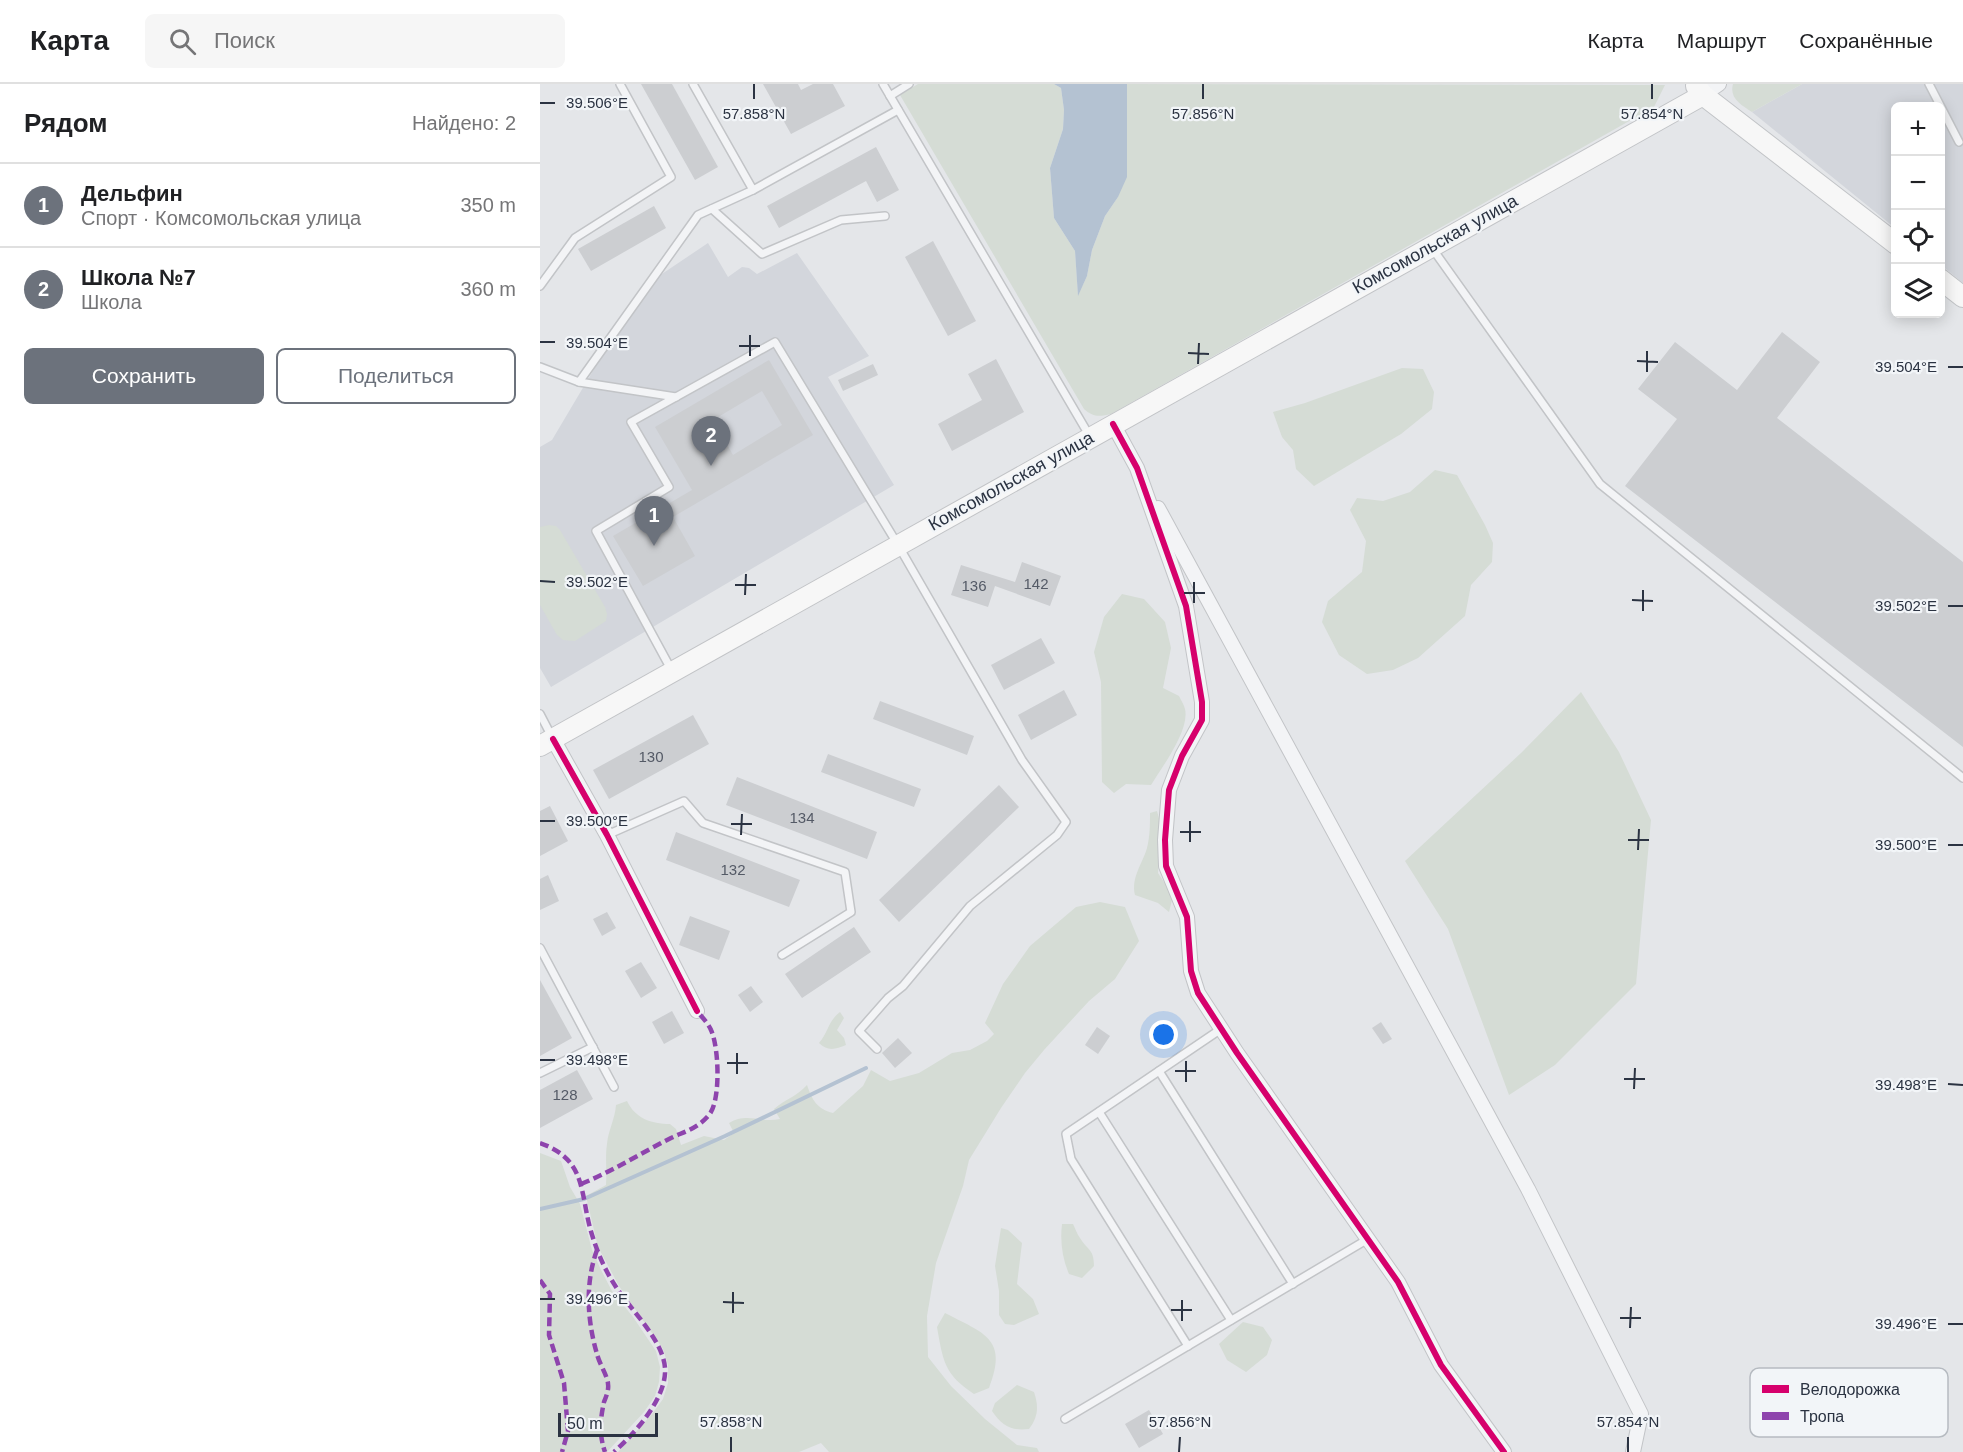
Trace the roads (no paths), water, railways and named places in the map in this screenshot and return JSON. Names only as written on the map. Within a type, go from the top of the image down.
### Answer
[{"type":"main road","points":[[1705,88],[1891,240]]},
{"type":"main road","name":"Комсомольская улица","points":[[546,742],[1431,246],[1705,88]]},
{"type":"main road","points":[[1945,282],[1963,297]]},
{"type":"street","points":[[1113,424],[1533,1199],[1641,1414],[1633,1452]]},
{"type":"street","points":[[1137,468],[1186,606],[1202,702],[1202,720],[1182,756],[1169,790],[1165,840],[1166,866],[1187,917],[1191,972],[1198,993],[1398,1282],[1442,1365],[1504,1452]]},
{"type":"street","points":[[546,742],[607,835],[697,1011]]},
{"type":"lane","points":[[540,286],[575,238],[671,177],[620,84]]},
{"type":"lane","points":[[693,84],[753,190]]},
{"type":"lane","points":[[883,84],[1090,437]]},
{"type":"lane","points":[[890,96],[909,84]]},
{"type":"lane","points":[[1929,84],[1959,142]]},
{"type":"lane","points":[[579,382],[698,215],[753,190],[898,110]]},
{"type":"lane","points":[[712,209],[762,254],[841,220],[885,216]]},
{"type":"lane","points":[[1431,246],[1600,484],[1963,778]]},
{"type":"lane","points":[[672,671],[596,531],[669,487],[631,422],[775,342],[898,544],[1022,760],[1066,822],[1057,835],[970,906],[903,986],[888,998],[860,1031],[877,1049]]},
{"type":"lane","points":[[540,367],[579,382],[676,398]]},
{"type":"lane","points":[[540,714],[546,742]]},
{"type":"lane","points":[[607,835],[684,801],[703,823],[845,872],[851,912],[782,955]]},
{"type":"lane","points":[[540,948],[614,1087]]},
{"type":"lane","points":[[1188,1346],[1071,1159],[1066,1134],[1221,1029]]},
{"type":"lane","points":[[540,1073],[593,1047]]},
{"type":"lane","points":[[1159,1071],[1293,1284]]},
{"type":"lane","points":[[1099,1112],[1231,1320]]},
{"type":"lane","points":[[1065,1419],[1368,1239]]},
{"type":"water","points":[[1054,84],[1127,84],[1127,177],[1118,197],[1105,216],[1092,250],[1087,276],[1078,296],[1075,251],[1054,218],[1050,168],[1063,129],[1064,110],[1061,88]]},
{"type":"waterway","points":[[540,1209],[584,1199],[725,1136],[866,1068]]},
{"type":"place","name":"Школа №7","points":[[711,466]]},
{"type":"place","name":"Дельфин","points":[[654,546]]}]
